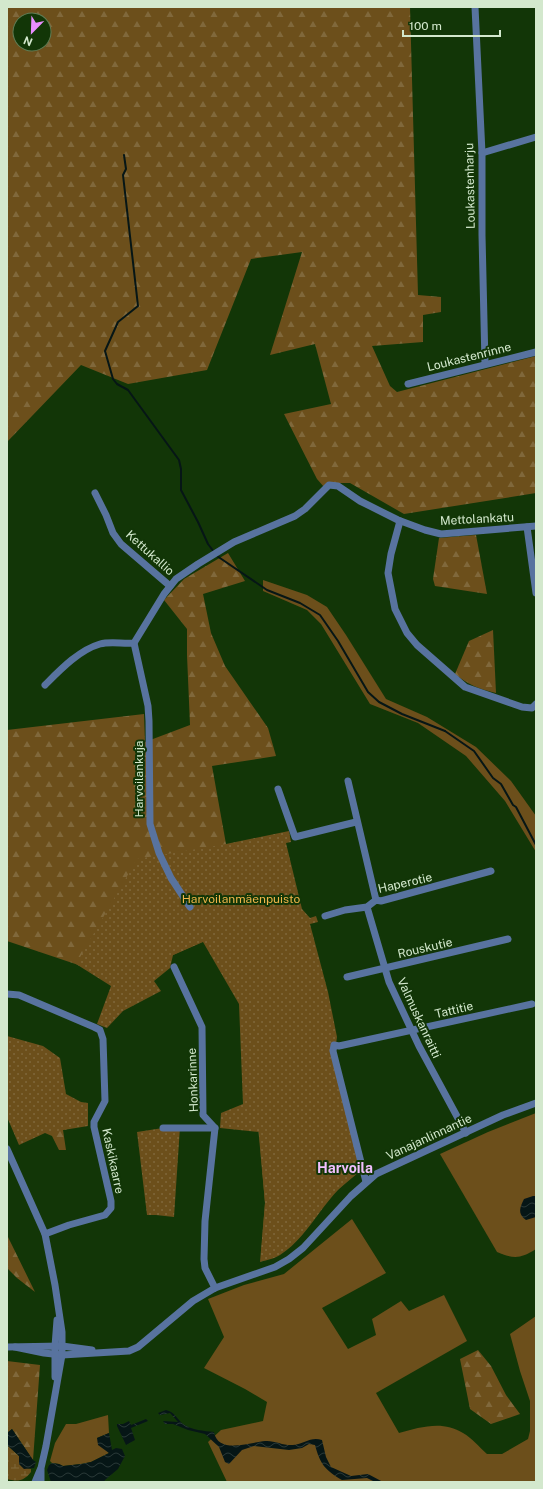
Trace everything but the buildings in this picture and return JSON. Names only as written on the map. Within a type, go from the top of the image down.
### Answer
[{"type":"street","name":"Loukastenharju","points":[[475,7],[482,153],[482,243],[485,364]]},
{"type":"street","points":[[482,153],[536,137]]},
{"type":"street","name":"Loukastenrinne","points":[[408,384],[536,352]]},
{"type":"street","name":"Mettolankatu","points":[[170,586],[176,579],[234,542],[295,516],[305,509],[326,487],[335,485],[372,507],[400,521],[441,534],[536,526]]},
{"type":"street","name":"Kettukallio","points":[[95,493],[113,533],[120,544],[170,586]]},
{"type":"street","points":[[400,521],[391,554],[388,573],[394,609],[407,632],[417,645],[465,687],[522,707],[532,708],[536,704]]},
{"type":"street","points":[[527,527],[536,593]]},
{"type":"street","points":[[45,684],[67,663],[91,648],[101,644],[134,644],[170,586]]},
{"type":"street","name":"Harvoilankuja","points":[[134,644],[150,721],[150,824],[171,878],[190,907]]},
{"type":"street","points":[[348,781],[356,822],[376,900]]},
{"type":"street","points":[[278,789],[294,837],[356,822]]},
{"type":"street","name":"Haperotie","points":[[325,916],[345,910],[367,907],[376,900],[381,901],[491,871]]},
{"type":"street","name":"Valmuskanraitti","points":[[367,907],[389,982],[412,1031],[466,1133]]},
{"type":"street","name":"Rouskutie","points":[[347,977],[508,939]]},
{"type":"street","name":"Honkarinne","points":[[174,967],[202,1027],[204,1115],[215,1128]]},
{"type":"street","name":"Kaskikaarre","points":[[7,994],[19,995],[94,1027],[100,1030],[103,1039],[105,1101],[94,1122],[94,1127],[111,1201],[111,1208],[105,1215],[69,1225],[45,1234]]},
{"type":"street","name":"Tattitie","points":[[366,1182],[333,1051],[334,1046],[412,1031],[532,1004]]},
{"type":"street","name":"Vanajanlinnantie","points":[[11,1347],[58,1355],[122,1352],[138,1347],[193,1301],[215,1288],[275,1267],[289,1259],[303,1248],[351,1196],[376,1174],[503,1115],[536,1103]]},
{"type":"street","points":[[163,1128],[215,1128],[205,1222],[204,1259],[205,1268],[215,1288]]},
{"type":"street","points":[[7,1148],[45,1234],[62,1332],[59,1346],[55,1391],[46,1446],[41,1468],[35,1482]]},
{"type":"street","name":"Vanajanlinnantie","points":[[11,1347],[59,1346],[102,1352]]},
{"type":"street","points":[[41,1468],[41,1482]]},
{"type":"green space","points":[[7,7],[410,7],[418,295],[441,297],[441,312],[423,315],[423,342],[372,346],[390,386],[397,392],[536,356],[536,493],[404,514],[350,483],[333,483],[324,487],[317,479],[284,414],[331,404],[315,344],[270,355],[302,252],[251,259],[207,370],[128,384],[81,365],[7,442]]},
{"type":"green space","points":[[476,535],[487,594],[435,586],[433,579],[439,538]]},
{"type":"green space","points":[[228,553],[245,581],[203,594],[211,633],[225,666],[268,728],[276,756],[212,766],[226,844],[359,1172],[261,1255],[265,1203],[247,1005],[211,938],[120,979],[7,941],[7,730],[144,714],[145,742],[190,725],[187,629],[164,600],[184,579]]},
{"type":"green space","points":[[263,580],[307,595],[327,607],[386,699],[427,717],[476,747],[511,781],[536,816],[536,852],[505,801],[466,756],[418,723],[370,704],[321,624],[307,610],[263,591]]},
{"type":"green space","points":[[493,630],[496,693],[474,686],[455,674],[469,641]]},
{"type":"green space","name":"Harvoilanmäenpuisto","points":[[289,831],[291,842],[286,843],[302,909],[310,918],[316,916],[318,922],[310,924],[328,992],[337,1037],[336,1044],[332,1043],[362,1171],[349,1179],[339,1189],[302,1236],[292,1246],[278,1256],[260,1262],[265,1203],[259,1132],[220,1128],[221,1113],[243,1104],[239,1004],[203,942],[173,955],[170,968],[154,981],[161,991],[123,1011],[107,1028],[97,1024],[111,986],[76,964],[137,859],[226,844]]},
{"type":"green space","points":[[7,1036],[43,1046],[60,1058],[66,1094],[81,1102],[88,1103],[88,1126],[45,1133],[19,1145],[7,1117]]},
{"type":"green space","points":[[536,1113],[536,1249],[526,1255],[513,1257],[497,1252],[440,1154],[488,1132]]},
{"type":"green space","points":[[46,1125],[75,1127],[63,1130],[66,1150],[59,1150],[52,1136],[45,1133]]},
{"type":"green space","points":[[180,1127],[174,1217],[147,1215],[137,1132]]},
{"type":"green space","points":[[352,1219],[386,1273],[322,1308],[348,1349],[376,1335],[372,1319],[401,1301],[409,1311],[444,1295],[467,1341],[376,1393],[399,1433],[431,1426],[448,1427],[466,1435],[487,1454],[502,1454],[528,1439],[530,1431],[530,1401],[510,1334],[536,1316],[536,1482],[227,1482],[208,1442],[221,1430],[263,1421],[267,1402],[204,1368],[224,1337],[208,1299],[244,1285],[284,1274]]},
{"type":"green space","points":[[7,1233],[8,1237],[35,1292],[7,1268]]},
{"type":"green space","points":[[478,1350],[491,1366],[506,1395],[520,1414],[491,1424],[470,1409],[460,1359]]},
{"type":"green space","points":[[7,1361],[40,1365],[33,1460],[12,1429],[7,1433]]},
{"type":"green space","points":[[108,1415],[109,1433],[97,1438],[109,1453],[91,1462],[81,1464],[63,1466],[50,1461],[55,1443],[66,1424],[76,1424]]},
{"type":"green space","points":[[7,1445],[19,1456],[22,1465],[31,1469],[31,1472],[23,1479],[7,1479]]},
{"type":"water","points":[[536,1196],[536,1217],[526,1220],[521,1215],[520,1210],[524,1199]]},
{"type":"water","points":[[166,1410],[173,1414],[183,1424],[190,1428],[214,1432],[217,1439],[228,1445],[236,1446],[268,1441],[293,1445],[314,1439],[322,1440],[326,1457],[331,1467],[351,1476],[368,1474],[383,1482],[375,1482],[367,1478],[342,1480],[327,1470],[321,1462],[315,1445],[309,1444],[302,1448],[289,1450],[254,1446],[242,1450],[229,1464],[225,1462],[219,1447],[205,1434],[188,1430],[173,1424],[165,1424],[163,1421],[178,1422],[170,1413],[160,1415],[158,1413]]},
{"type":"water","points":[[146,1419],[148,1421],[131,1428],[135,1440],[126,1445],[117,1424],[123,1424],[129,1421],[131,1425]]},
{"type":"water","points":[[12,1429],[33,1460],[36,1462],[34,1468],[24,1469],[19,1464],[19,1456],[7,1445],[7,1433]]},
{"type":"water","points":[[109,1433],[112,1450],[116,1448],[122,1449],[125,1456],[118,1469],[104,1482],[51,1482],[47,1470],[49,1465],[52,1463],[63,1466],[81,1464],[91,1462],[109,1453],[98,1445],[97,1438]]},
{"type":"waterway","points":[[124,155],[126,169],[123,175],[138,306],[118,322],[105,351],[113,379],[117,384],[128,390],[179,460],[181,469],[181,490],[208,544],[214,552]]},
{"type":"waterway","points":[[217,556],[267,590],[300,603],[320,615],[338,641],[368,692],[379,702],[402,714],[445,731]]},
{"type":"waterway","points":[[445,731],[474,751],[493,778],[501,784],[513,805],[516,807],[536,845]]},
{"type":"district","name":"Harvoila","points":[[345,1168]]}]
